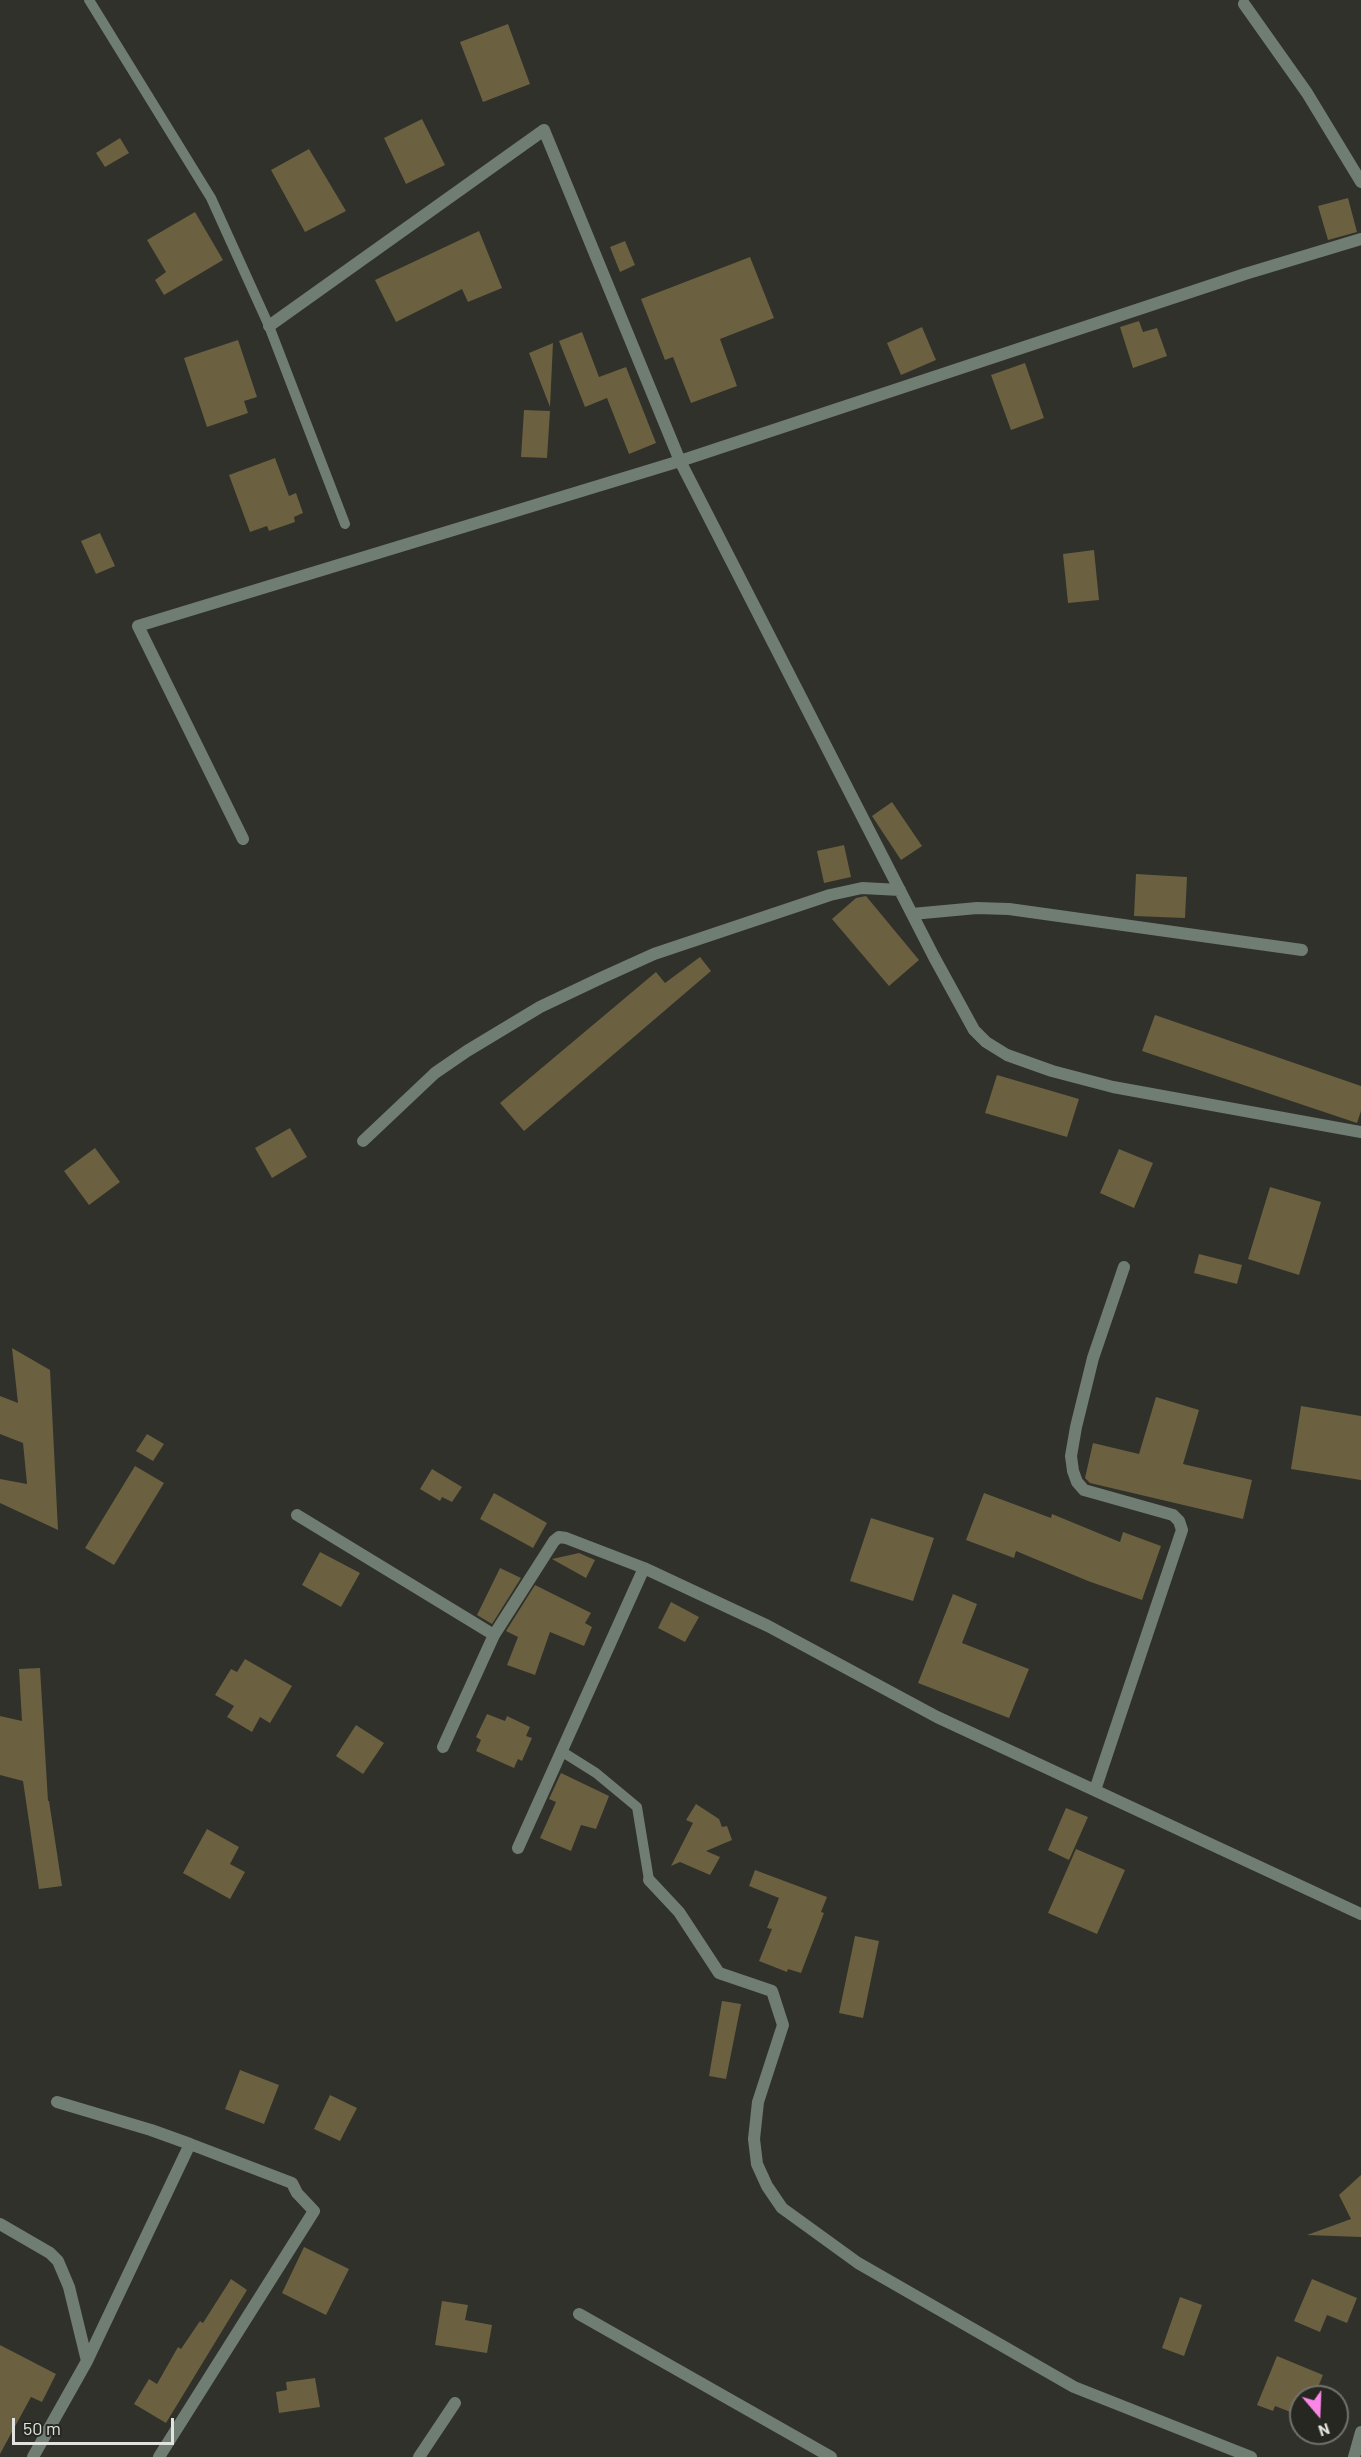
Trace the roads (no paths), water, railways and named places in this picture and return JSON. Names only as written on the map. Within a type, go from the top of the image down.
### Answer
[{"type":"street","points":[[1244,4],[1307,93],[1361,182]]},
{"type":"street","points":[[268,326],[544,130],[680,461],[912,914],[974,1030],[986,1042],[1007,1055],[1052,1071],[1113,1087],[1361,1132]]},
{"type":"street","points":[[243,839],[138,626],[680,461],[1245,274],[1361,239]]},
{"type":"street","points":[[363,1141],[435,1073],[540,1007],[602,978],[663,950],[830,895],[862,888],[900,890]]},
{"type":"street","points":[[912,914],[977,908],[1009,909],[1302,950]]},
{"type":"street","points":[[1095,1790],[1182,1530],[1179,1521],[1173,1515],[1084,1490],[1073,1471],[1071,1456],[1074,1437],[1090,1370],[1124,1267]]},
{"type":"street","points":[[297,1515],[494,1635]]},
{"type":"street","points":[[443,1747],[494,1635],[558,1537],[644,1568],[768,1626],[937,1717],[1361,1914]]},
{"type":"street","points":[[518,1848],[644,1568]]},
{"type":"street","points":[[649,1880],[679,1912],[719,1973],[772,1991],[783,2025],[758,2103],[754,2139],[757,2164],[767,2186],[782,2208],[858,2263],[1074,2387],[1251,2457]]},
{"type":"street","points":[[57,2102],[152,2130],[292,2183],[297,2193],[314,2211],[159,2457]]},
{"type":"street","points":[[33,2457],[87,2361],[190,2144]]},
{"type":"street","points":[[0,2224],[50,2253],[58,2261],[69,2287],[87,2361]]},
{"type":"street","points":[[579,2314],[831,2457]]},
{"type":"street","points":[[419,2457],[455,2403]]},
{"type":"street","points":[[1354,2457],[1361,2432]]},
{"type":"lane","points":[[89,0],[211,198],[268,326],[345,524]]},
{"type":"lane","points":[[561,1751],[596,1773],[637,1807],[649,1880]]}]
